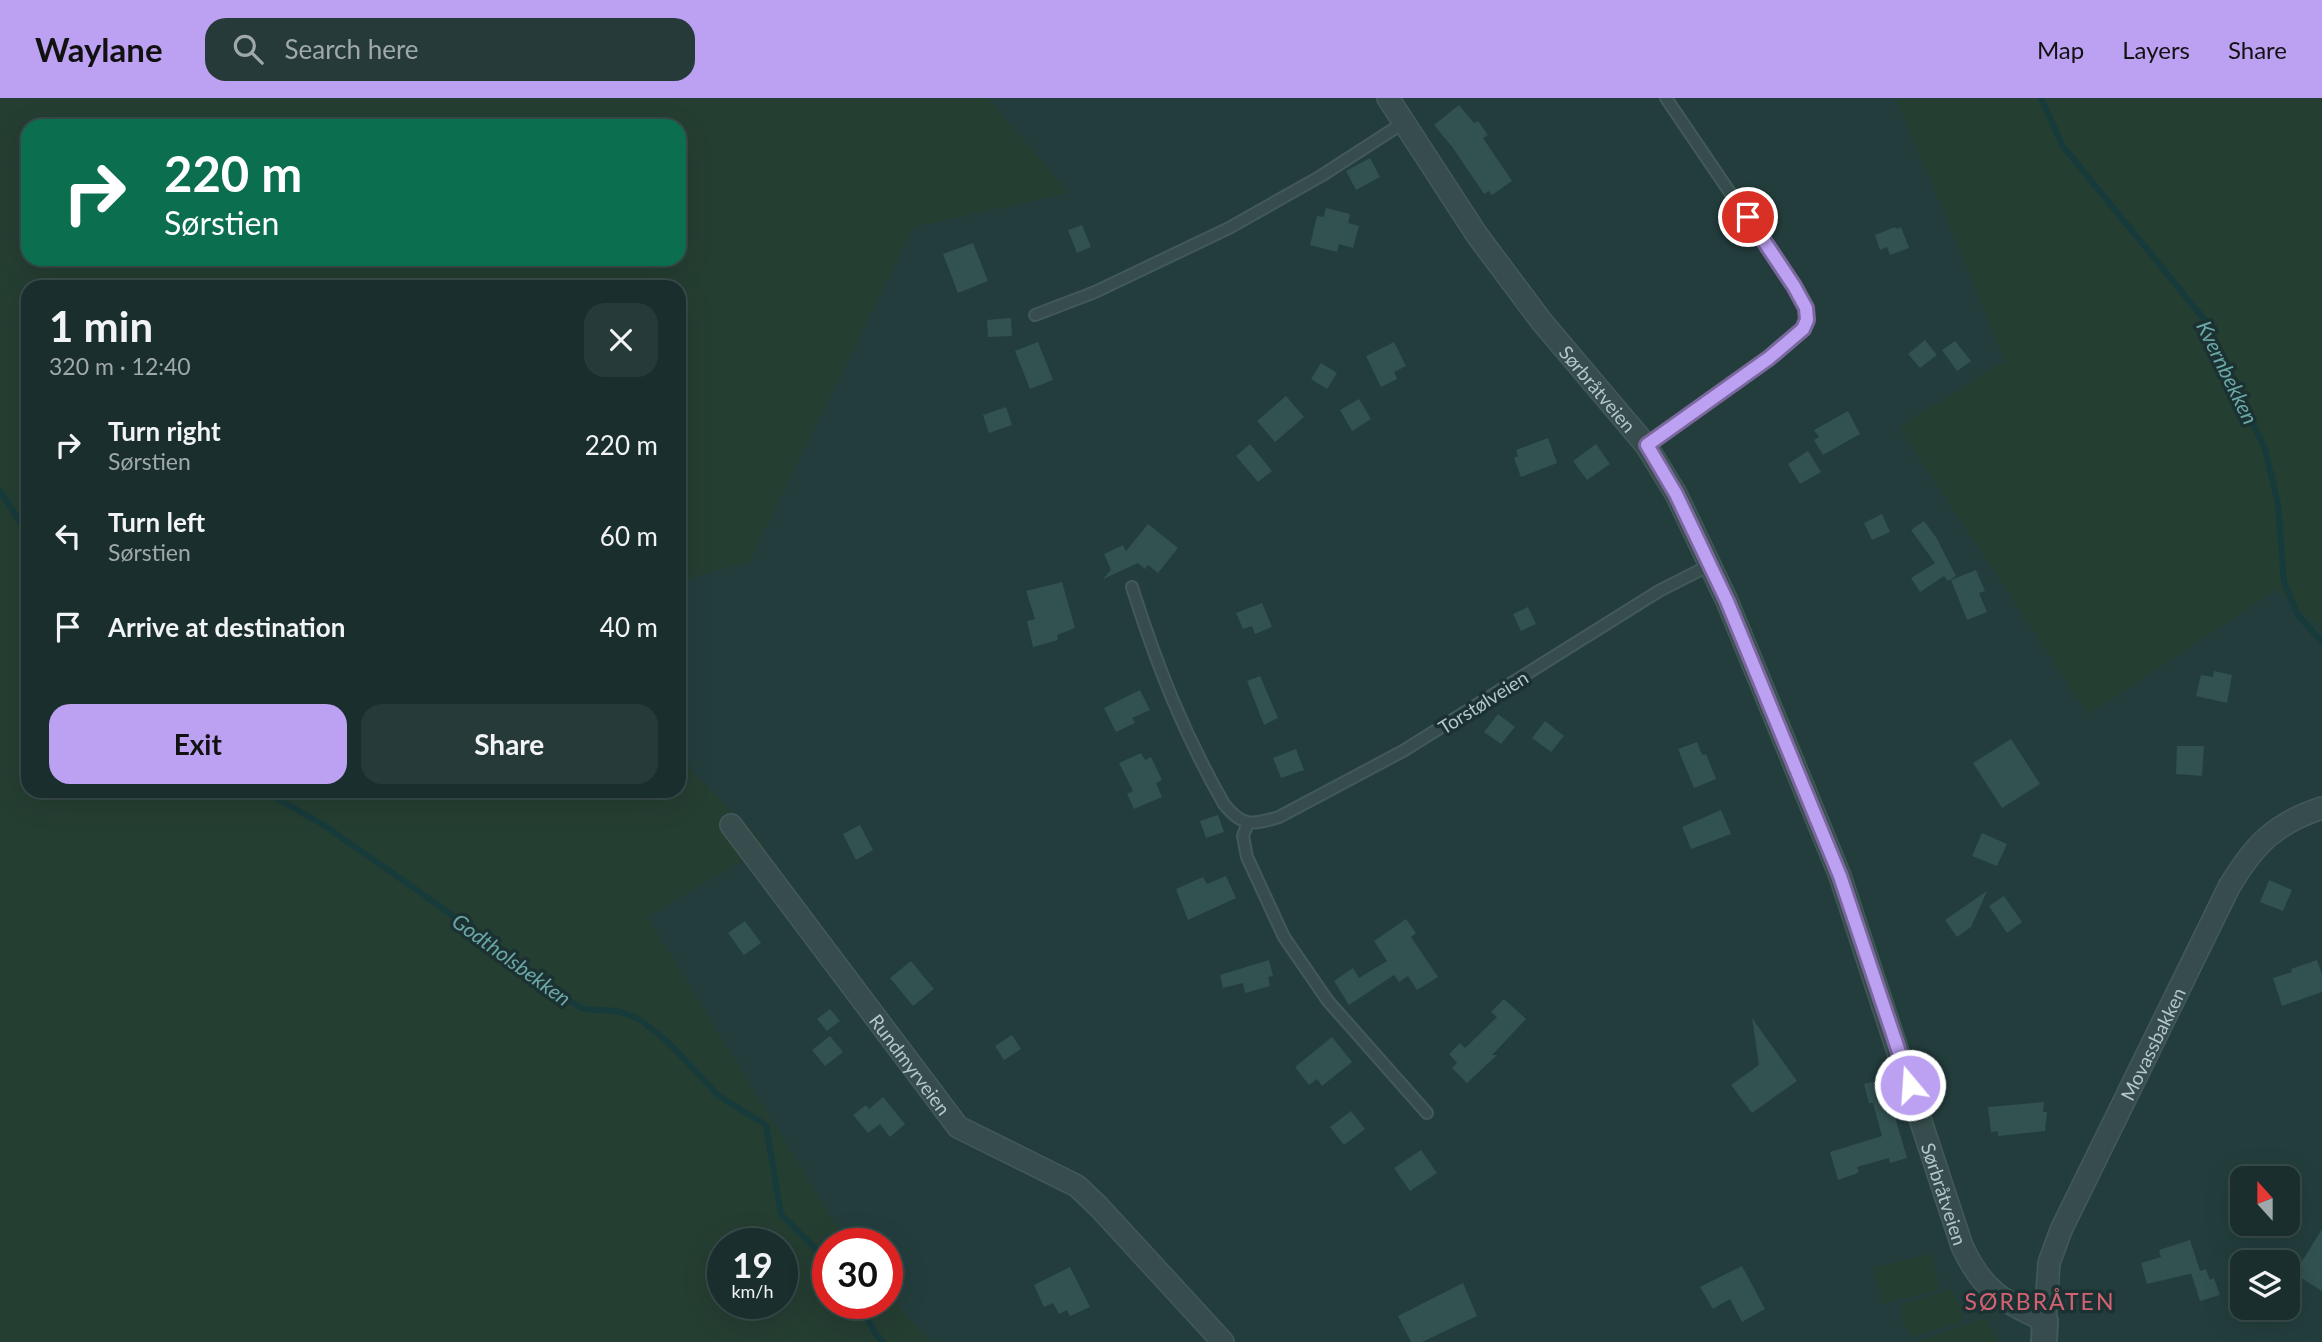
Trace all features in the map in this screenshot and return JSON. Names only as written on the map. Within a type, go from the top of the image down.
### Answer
[{"type":"street","name":"Sørbråtveien","points":[[1388,98],[1477,235],[1509,279],[1647,445],[1676,494],[1727,601],[1840,876],[1962,1246],[1970,1264],[1990,1290],[2045,1332]]},
{"type":"street","name":"Movassbakken","points":[[2045,1332],[2049,1264],[2061,1230],[2229,887],[2254,849],[2275,830],[2302,814],[2322,808]]},
{"type":"street","name":"Rundmyrveien","points":[[731,825],[958,1127],[1077,1186],[1223,1342]]},
{"type":"lane","points":[[1647,445],[1786,345],[1803,329],[1807,320],[1806,308],[1794,286],[1665,98]]},
{"type":"lane","points":[[1035,315],[1095,292],[1229,228],[1321,176],[1403,123]]},
{"type":"lane","name":"Torstølveien","points":[[1248,823],[1279,817],[1403,751],[1658,591],[1710,565]]},
{"type":"lane","points":[[1132,587],[1154,658],[1189,738],[1223,804],[1231,814],[1248,823],[1243,836],[1247,857],[1284,937],[1328,1001],[1426,1113]]},
{"type":"green space","points":[[0,98],[988,98],[1069,193],[914,227],[749,562],[686,580],[686,280],[21,280],[21,798],[686,798],[686,759],[693,772],[766,846],[648,917],[838,1228],[812,1228],[812,1319],[903,1319],[903,1311],[931,1342],[0,1342]]},
{"type":"green space","points":[[1896,98],[2322,98],[2322,628],[2276,590],[2088,715],[1899,427],[2005,361]]},
{"type":"green space","points":[[1931,1253],[1940,1289],[1882,1304],[1873,1268]]},
{"type":"green space","points":[[1951,1289],[1962,1310],[1961,1323],[1912,1337],[1902,1322],[1902,1304]]},
{"type":"green space","points":[[1986,1318],[1999,1342],[1914,1342]]},
{"type":"building","points":[[1459,105],[1474,123],[1478,121],[1488,135],[1483,138],[1512,181],[1492,195],[1489,191],[1484,194],[1434,125]]},
{"type":"building","points":[[1370,158],[1380,177],[1356,190],[1346,171]]},
{"type":"building","points":[[1326,208],[1350,214],[1348,223],[1359,226],[1353,248],[1339,244],[1337,252],[1310,245],[1317,216],[1324,217]]},
{"type":"building","points":[[1082,225],[1091,247],[1077,253],[1068,230]]},
{"type":"building","points":[[1901,227],[1909,248],[1890,255],[1887,247],[1880,250],[1875,235]]},
{"type":"building","points":[[973,243],[988,281],[958,293],[943,254]]},
{"type":"building","points":[[1011,318],[1012,336],[988,337],[987,320]]},
{"type":"building","points":[[1925,340],[1937,355],[1920,368],[1908,354]]},
{"type":"building","points":[[1955,341],[1971,361],[1957,371],[1942,350]]},
{"type":"building","points":[[1038,342],[1053,380],[1030,389],[1015,351]]},
{"type":"building","points":[[1394,342],[1406,366],[1394,372],[1397,379],[1381,387],[1366,356]]},
{"type":"building","points":[[1321,363],[1337,373],[1327,389],[1311,379]]},
{"type":"building","points":[[1286,396],[1304,417],[1275,442],[1257,421]]},
{"type":"building","points":[[1359,399],[1371,419],[1352,431],[1340,410]]},
{"type":"building","points":[[1006,407],[1012,425],[989,433],[983,415]]},
{"type":"building","points":[[1848,411],[1860,434],[1823,455],[1814,440],[1819,437],[1814,430]]},
{"type":"building","points":[[1548,438],[1557,463],[1521,477],[1514,458],[1518,456],[1516,450]]},
{"type":"building","points":[[1250,444],[1272,471],[1258,482],[1236,456]]},
{"type":"building","points":[[1596,444],[1610,464],[1587,480],[1573,461]]},
{"type":"building","points":[[1808,451],[1821,472],[1800,484],[1788,464]]},
{"type":"building","points":[[1882,514],[1890,532],[1872,540],[1864,523]]},
{"type":"building","points":[[1924,521],[1936,537],[1956,576],[1948,581],[1944,576],[1920,592],[1911,578],[1935,563],[1911,530]]},
{"type":"building","points":[[1148,524],[1178,548],[1158,573],[1148,565],[1145,569],[1138,563],[1103,579],[1111,570],[1104,554],[1123,545],[1126,551]]},
{"type":"building","points":[[1976,570],[1985,591],[1979,593],[1987,612],[1967,620],[1951,580]]},
{"type":"building","points":[[1062,582],[1075,628],[1057,635],[1058,640],[1033,647],[1027,621],[1035,619],[1026,591]]},
{"type":"building","points":[[1262,603],[1272,627],[1255,634],[1252,626],[1243,629],[1236,613]]},
{"type":"building","points":[[1528,607],[1536,624],[1521,631],[1513,614]]},
{"type":"building","points":[[2214,671],[2232,675],[2227,703],[2196,696],[2201,675],[2213,677]]},
{"type":"building","points":[[1260,676],[1278,718],[1264,725],[1247,681]]},
{"type":"building","points":[[1140,690],[1150,710],[1132,718],[1135,723],[1116,732],[1104,708]]},
{"type":"building","points":[[1498,714],[1515,727],[1501,744],[1484,732]]},
{"type":"building","points":[[1545,721],[1564,736],[1551,752],[1532,738]]},
{"type":"building","points":[[2011,739],[2040,784],[2002,808],[1973,763]]},
{"type":"building","points":[[1697,742],[1702,755],[1706,754],[1716,779],[1694,788],[1678,749]]},
{"type":"building","points":[[2177,746],[2204,746],[2202,776],[2176,774]]},
{"type":"building","points":[[1296,749],[1304,770],[1281,778],[1273,758]]},
{"type":"building","points":[[1141,753],[1145,760],[1151,757],[1162,780],[1156,783],[1162,797],[1134,809],[1127,794],[1133,791],[1119,763]]},
{"type":"building","points":[[1721,810],[1731,834],[1691,849],[1682,827]]},
{"type":"building","points":[[1218,815],[1224,832],[1206,838],[1200,821]]},
{"type":"building","points":[[860,825],[873,850],[856,860],[843,834]]},
{"type":"building","points":[[1982,833],[2007,844],[1997,866],[1972,856]]},
{"type":"building","points":[[1226,876],[1236,898],[1188,920],[1176,889],[1203,877],[1207,884]]},
{"type":"building","points":[[2269,880],[2292,890],[2283,911],[2260,902]]},
{"type":"building","points":[[1987,891],[1971,927],[1957,937],[1945,920]]},
{"type":"building","points":[[2004,896],[2022,922],[2007,933],[1989,906]]},
{"type":"building","points":[[1406,919],[1416,933],[1411,937],[1438,977],[1417,990],[1408,976],[1399,982],[1394,975],[1349,1005],[1334,981],[1353,968],[1359,978],[1387,961],[1374,941]]},
{"type":"building","points":[[745,921],[761,943],[744,955],[728,933]]},
{"type":"building","points":[[1269,960],[1273,976],[1268,977],[1270,986],[1245,993],[1243,983],[1223,988],[1220,975]]},
{"type":"building","points":[[2317,960],[2322,974],[2322,992],[2282,1006],[2273,978]]},
{"type":"building","points":[[911,961],[934,989],[913,1006],[890,978]]},
{"type":"building","points":[[1504,999],[1526,1019],[1492,1055],[1497,1055],[1467,1083],[1452,1068],[1457,1063],[1449,1054],[1460,1043],[1465,1048],[1497,1017],[1491,1012]]},
{"type":"building","points":[[830,1009],[840,1021],[827,1031],[817,1019]]},
{"type":"building","points":[[1752,1018],[1797,1081],[1752,1113],[1731,1085],[1759,1065]]},
{"type":"building","points":[[1012,1035],[1021,1049],[1004,1060],[995,1046]]},
{"type":"building","points":[[830,1036],[843,1052],[825,1066],[812,1050]]},
{"type":"building","points":[[1332,1037],[1352,1062],[1322,1086],[1317,1079],[1309,1085],[1295,1067]]},
{"type":"building","points":[[1884,1079],[1907,1158],[1890,1163],[1889,1158],[1857,1167],[1859,1172],[1838,1180],[1830,1152],[1882,1136],[1873,1103],[1869,1103],[1864,1084]]},
{"type":"building","points":[[883,1097],[905,1124],[890,1137],[880,1124],[868,1133],[853,1115],[866,1105],[869,1109]]},
{"type":"building","points":[[2044,1102],[2043,1112],[2047,1112],[2045,1131],[1998,1136],[1998,1131],[1991,1132],[1988,1107]]},
{"type":"building","points":[[1351,1111],[1365,1129],[1344,1145],[1330,1127]]},
{"type":"building","points":[[1421,1150],[1437,1173],[1410,1191],[1394,1168]]},
{"type":"building","points":[[2322,1229],[2322,1291],[2300,1277],[2303,1269],[2300,1264]]},
{"type":"building","points":[[2190,1240],[2200,1271],[2206,1269],[2210,1280],[2214,1278],[2220,1295],[2200,1301],[2191,1274],[2147,1284],[2141,1263],[2161,1257],[2159,1250]]},
{"type":"building","points":[[1742,1266],[1765,1309],[1742,1322],[1730,1299],[1713,1309],[1700,1287]]},
{"type":"building","points":[[1070,1267],[1090,1307],[1070,1316],[1067,1310],[1059,1314],[1053,1303],[1044,1307],[1034,1285]]},
{"type":"building","points":[[1463,1283],[1477,1316],[1422,1342],[1411,1342],[1398,1316]]},
{"type":"waterway","name":"Kvernbekken","points":[[2041,98],[2062,145],[2204,319],[2265,449],[2278,504],[2284,583],[2298,615],[2322,642]]},
{"type":"waterway","name":"Godtholsbekken","points":[[0,491],[21,523]]},
{"type":"waterway","name":"Godtholsbekken","points":[[277,798],[325,826],[560,995],[583,1009],[618,1011],[639,1019],[667,1041],[719,1096],[766,1125],[781,1214],[812,1245]]},
{"type":"waterway","name":"Godtholsbekken","points":[[868,1319],[883,1342]]},
{"type":"district","name":"SØRBRÅTEN","points":[[2040,1301]]},
{"type":"route","points":[[1748,217],[1794,286],[1806,308],[1807,320],[1803,329],[1786,345],[1647,445],[1676,494],[1727,601],[1815,815],[1840,876],[1910,1085]]}]
